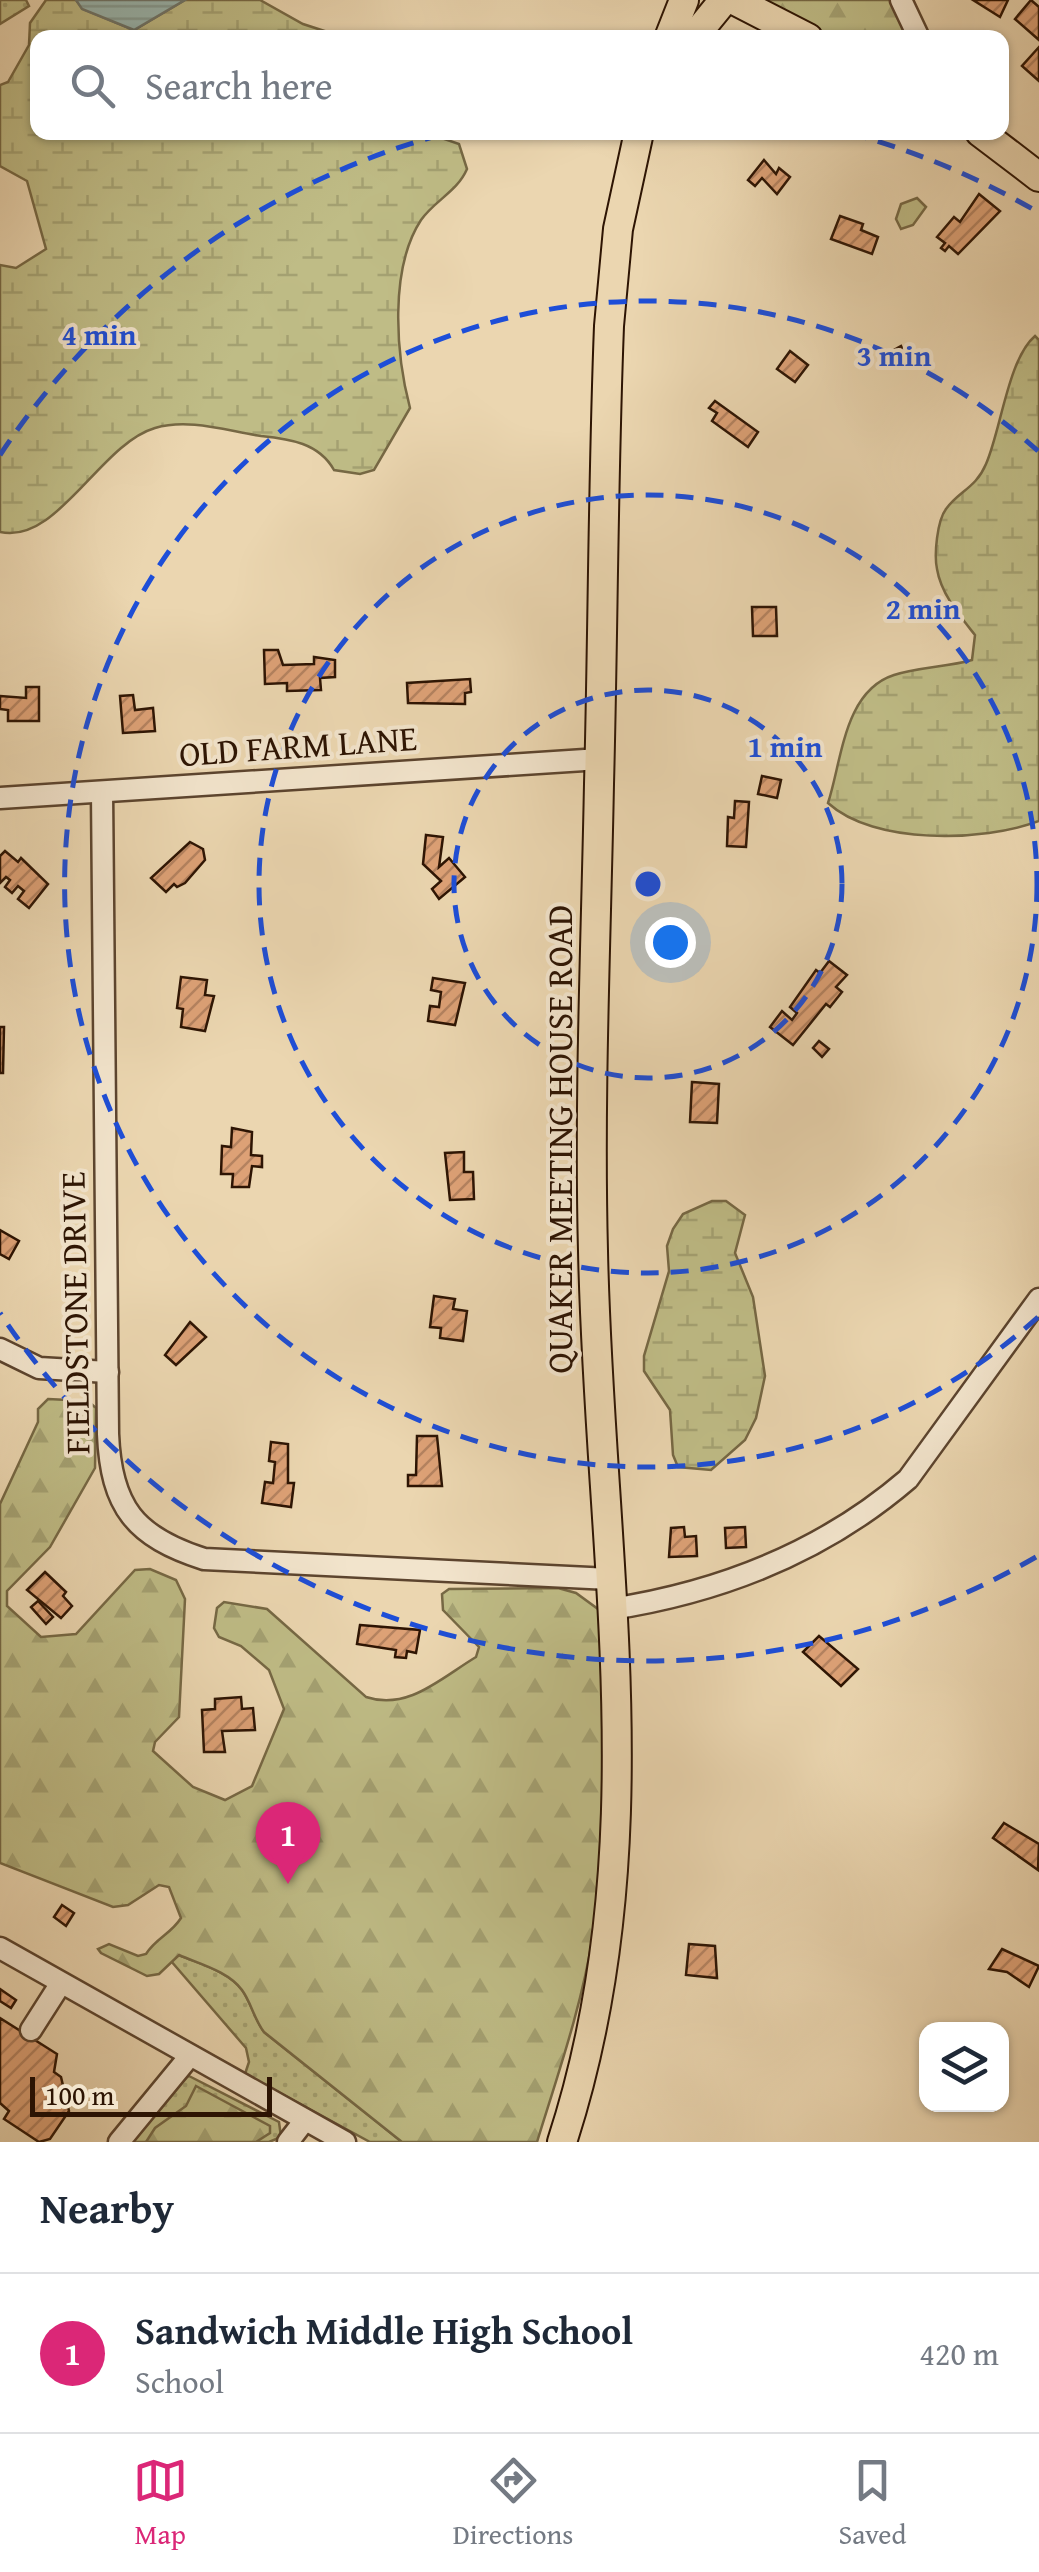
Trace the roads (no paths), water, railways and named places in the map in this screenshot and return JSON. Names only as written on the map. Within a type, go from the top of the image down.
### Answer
[{"type":"main road","points":[[672,30],[684,0]]},
{"type":"main road","points":[[700,30],[724,0]]},
{"type":"main road","points":[[734,0],[792,30]]},
{"type":"main road","name":"QUAKER MEETING HOUSE ROAD","points":[[562,2142],[592,2036],[614,1894],[619,1769],[592,1230],[609,326],[618,229],[637,140]]},
{"type":"main road","points":[[991,140],[1039,178]]},
{"type":"street","points":[[902,0],[915,30]]},
{"type":"street","points":[[1006,140],[1012,156]]},
{"type":"street","name":"OLD FARM LANE","points":[[0,798],[600,759]]},
{"type":"street","name":"FIELDSTONE DRIVE","points":[[102,792],[110,1470],[117,1496],[133,1520],[176,1550],[204,1559],[610,1579]]},
{"type":"street","points":[[611,1609],[682,1595],[765,1569],[814,1545],[884,1500],[908,1479],[1039,1299]]},
{"type":"street","points":[[0,1349],[39,1368],[108,1372]]},
{"type":"street","points":[[0,1948],[345,2142]]},
{"type":"street","points":[[31,2030],[61,1983]]},
{"type":"street","points":[[118,2142],[189,2057]]},
{"type":"street","points":[[288,2142],[305,2120]]},
{"type":"water","points":[[76,0],[185,0],[134,30],[82,9]]},
{"type":"place","name":"Sandwich Middle High School","points":[[288,1884]]}]
